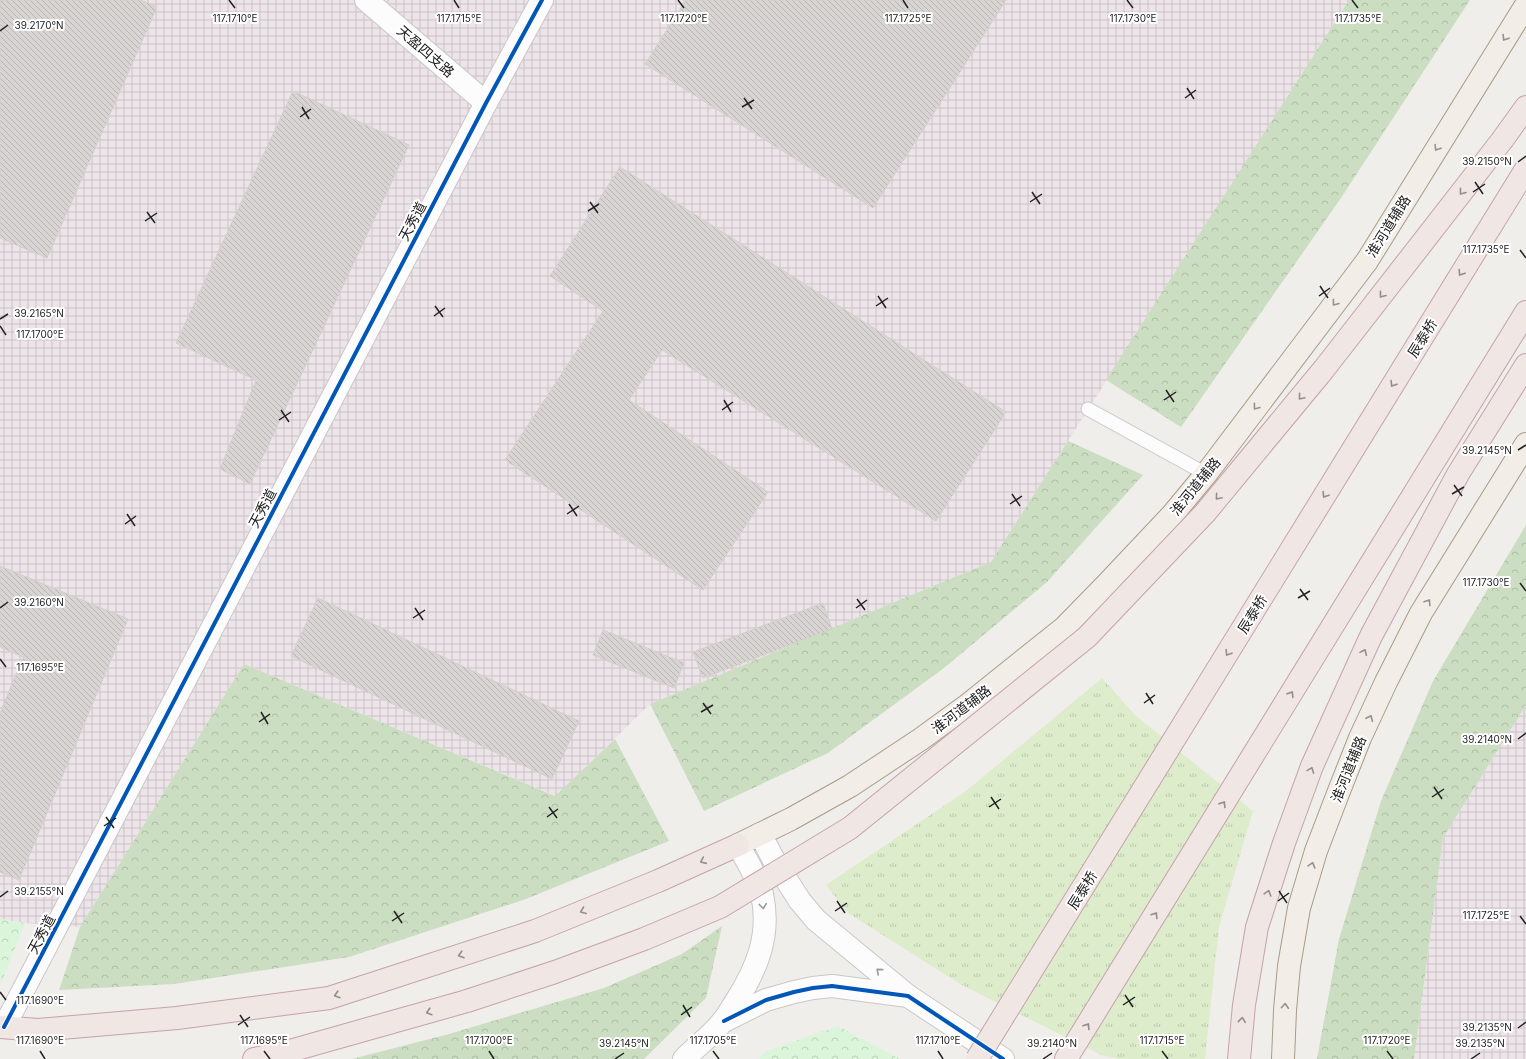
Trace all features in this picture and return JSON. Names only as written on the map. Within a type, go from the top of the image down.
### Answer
[{"type":"highway","points":[[254,1059],[279,1054],[467,1001],[555,972],[644,940],[720,907],[850,828],[1086,637],[1194,524],[1324,369],[1503,140],[1526,107]]},
{"type":"highway","name":"辰泰桥","points":[[977,1059],[1526,169]]},
{"type":"highway","points":[[1066,1059],[1526,312]]},
{"type":"highway","points":[[1239,1059],[1244,1004],[1257,928],[1284,843],[1312,766],[1371,636],[1458,474],[1526,365]]},
{"type":"highway","points":[[2,1027],[38,1030],[177,1018],[330,998],[535,931],[658,881],[738,845]]},
{"type":"main road","name":"淮河道辅路","points":[[738,845],[791,819],[850,786],[965,707],[1065,627],[1172,515],[1206,474],[1367,261],[1526,4]]},
{"type":"main road","name":"淮河道辅路","points":[[1283,1059],[1289,966],[1299,908],[1316,851],[1339,791],[1360,738],[1421,613],[1526,444]]},
{"type":"street","name":"天盈四支路","points":[[366,0],[486,103]]},
{"type":"street","name":"天秀道","points":[[2,1027],[486,103],[542,0]]},
{"type":"street","points":[[760,834],[775,862],[800,901],[816,920],[908,996],[1003,1059]]},
{"type":"street","points":[[684,1059],[724,1021],[749,982],[762,946],[764,909],[761,893],[753,871],[738,845]]},
{"type":"street","points":[[724,1021],[766,1000],[813,988],[832,986],[908,996]]},
{"type":"lane","points":[[1088,409],[1206,474]]},
{"type":"shaded area","points":[[0,0],[1349,0],[991,562],[650,704],[556,796],[244,664],[80,927],[25,923],[0,919]]},
{"type":"shaded area","points":[[1526,705],[1526,1059],[1414,1059],[1443,838]]},
{"type":"green space","points":[[1349,0],[1470,0],[1341,198],[1181,427],[1106,380]]},
{"type":"green space","points":[[1068,441],[1143,475],[1047,582],[944,668],[828,753],[704,811],[650,704],[991,562]]},
{"type":"green space","points":[[1526,525],[1526,705],[1443,838],[1414,1059],[1317,1059],[1339,939],[1381,801],[1433,681]]},
{"type":"green space","points":[[244,664],[555,796],[615,739],[669,841],[526,899],[349,957],[174,984],[59,990],[80,927]]},
{"type":"green space","points":[[1102,678],[1135,715],[1253,811],[1219,927],[1205,1059],[1118,1059],[1101,1055],[960,984],[848,913],[826,885],[966,791]]},
{"type":"green space","points":[[0,919],[25,923],[2,981],[0,981]]},
{"type":"green space","points":[[722,926],[706,998],[644,1059],[352,1059],[449,1034],[604,988],[682,954]]},
{"type":"green space","points":[[838,1026],[900,1059],[759,1059],[766,1051]]},
{"type":"building","points":[[0,0],[141,0],[157,7],[47,258],[0,238]]},
{"type":"building","points":[[686,0],[1006,0],[873,208],[645,64]]},
{"type":"building","points":[[293,91],[409,145],[250,484],[220,469],[256,380],[176,343]]},
{"type":"building","points":[[620,167],[1006,412],[936,521],[662,350],[629,400],[768,492],[703,590],[505,460],[603,311],[550,276]]},
{"type":"building","points":[[0,566],[128,619],[19,880],[0,872],[0,713],[23,657],[0,647]]},
{"type":"building","points":[[318,598],[579,721],[552,779],[291,656]]},
{"type":"building","points":[[823,603],[832,629],[703,678],[693,652]]},
{"type":"building","points":[[603,630],[684,663],[674,688],[593,655]]},
{"type":"cycle path","points":[[4,1027],[486,103],[542,0]]},
{"type":"cycle path","points":[[724,1021],[766,1000],[813,988],[832,986],[908,996],[1003,1059]]}]
